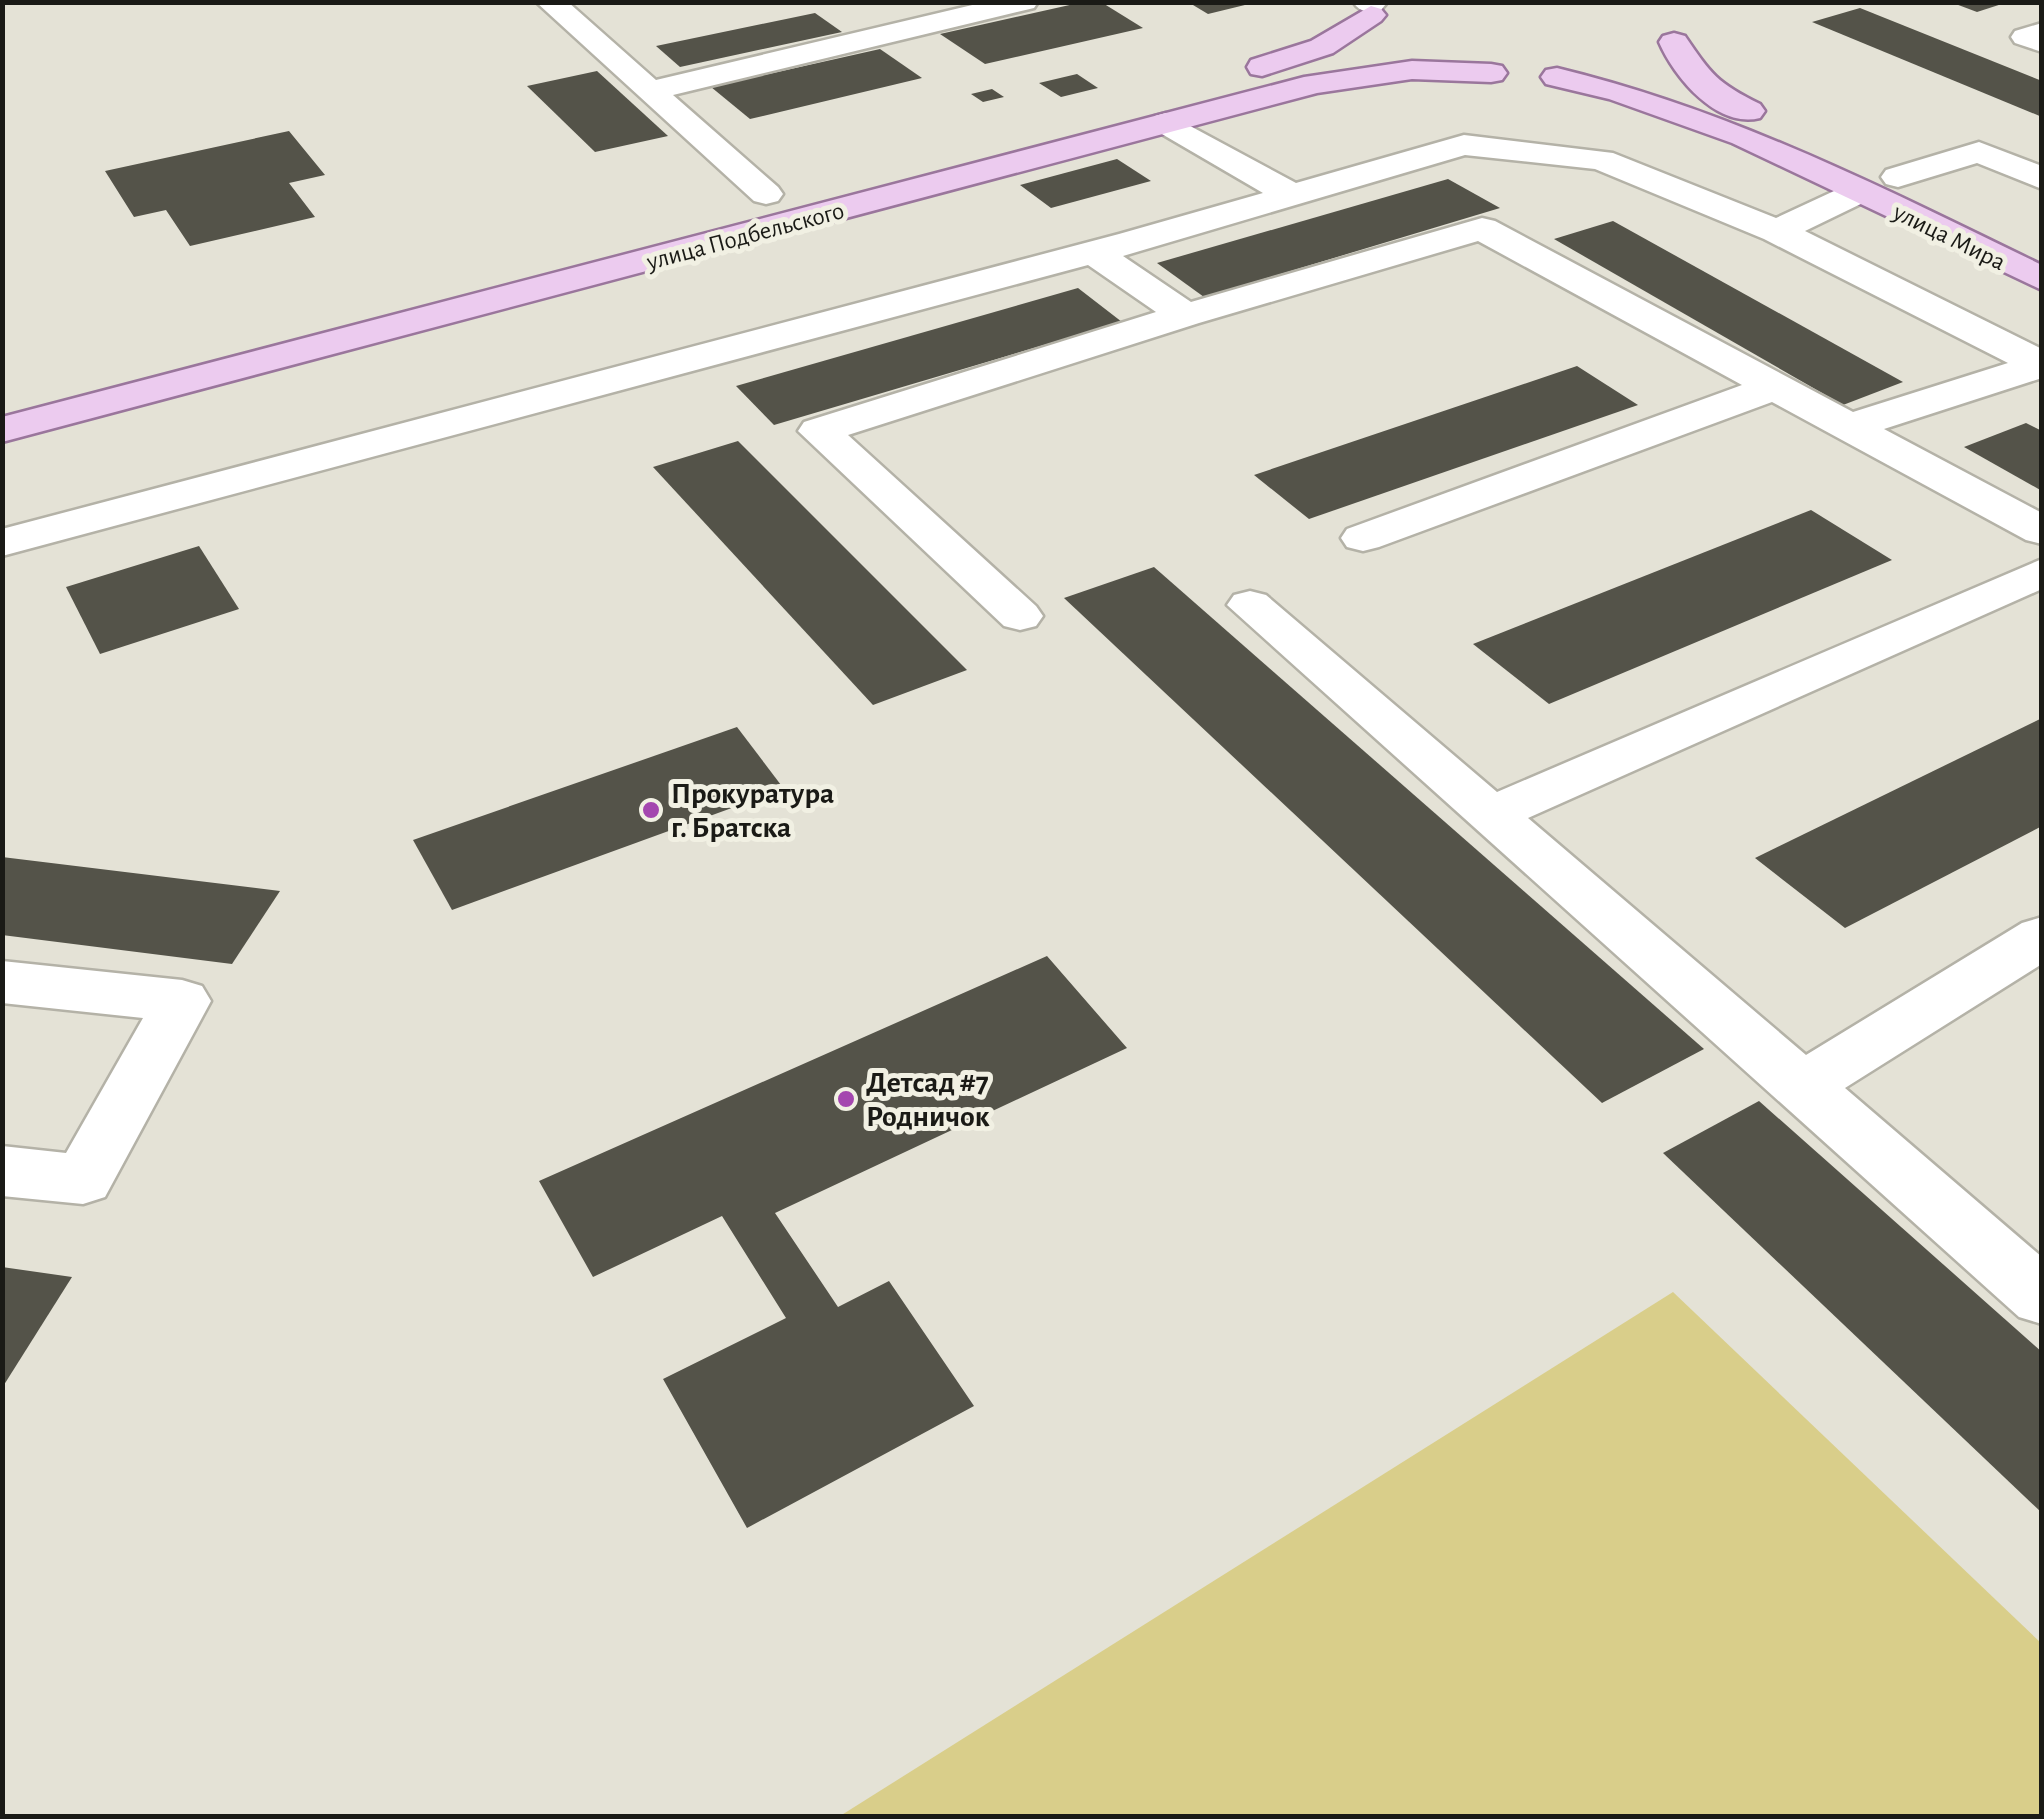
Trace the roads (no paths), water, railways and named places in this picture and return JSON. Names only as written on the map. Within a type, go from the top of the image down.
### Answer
[{"type":"main road","points":[[1378,18],[1430,59],[1491,73],[1557,78]]},
{"type":"main road","name":"улица Подбельского","points":[[614,234],[1276,63],[1322,47],[1378,18]]},
{"type":"main road","name":"улица Мира","points":[[1557,78],[1639,65],[1674,30],[1684,66],[1698,84],[1718,96],[2042,243]]},
{"type":"main road","name":"улица Подбельского","points":[[2,430],[1166,123],[1371,73],[1491,73]]},
{"type":"main road","name":"улица Мира","points":[[1557,78],[1612,88],[1679,108],[2042,279]]},
{"type":"street","points":[[550,2],[766,194]]},
{"type":"street","points":[[650,91],[1024,2]]},
{"type":"street","points":[[2042,32],[2026,38],[2042,44]]},
{"type":"street","points":[[1166,123],[1291,195]]},
{"type":"street","points":[[2,543],[1093,252],[1464,145],[1602,160],[1777,231],[2041,365]]},
{"type":"street","points":[[2005,163],[2042,150]]},
{"type":"street","points":[[1898,177],[1979,152],[2042,179]]},
{"type":"street","points":[[1777,231],[1859,192]]},
{"type":"street","points":[[1020,616],[819,431],[1186,315],[1482,230],[2042,531]]},
{"type":"street","points":[[1093,252],[1186,315]]},
{"type":"street","points":[[1849,427],[2041,365]]},
{"type":"street","points":[[1364,538],[1774,387]]},
{"type":"street","points":[[1490,815],[2042,572]]},
{"type":"street","points":[[1250,606],[2042,1297]]},
{"type":"street","points":[[1802,1086],[2042,937]]},
{"type":"street","points":[[2,982],[182,1001],[83,1179],[2,1170]]},
{"type":"place","name":"Прокуратура г. Братска","points":[[651,810]]},
{"type":"place","name":"Детсад #7 Родничок","points":[[846,1099]]}]
